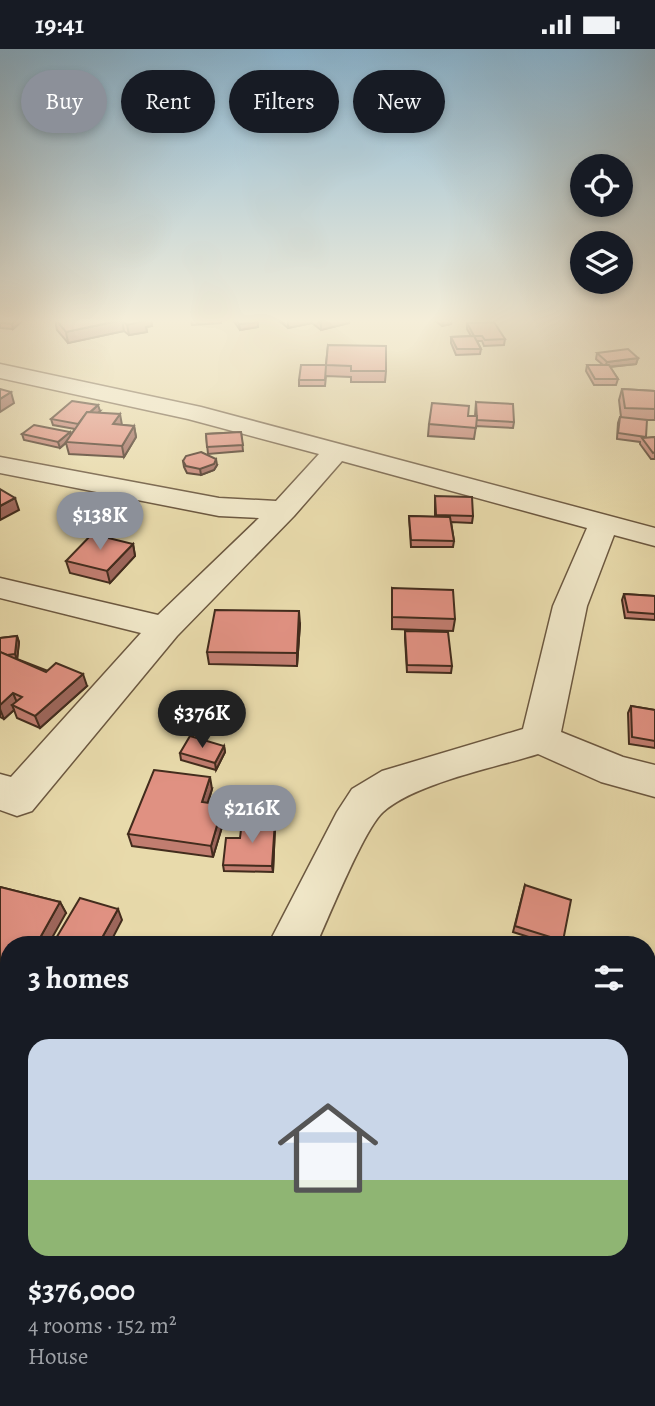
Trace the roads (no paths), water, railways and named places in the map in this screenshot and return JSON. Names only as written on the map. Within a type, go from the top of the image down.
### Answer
[{"type":"street","points":[[59,383],[153,403],[337,450],[655,537]]},
{"type":"street","points":[[0,790],[17,799],[166,628],[284,510],[337,450]]},
{"type":"street","points":[[0,465],[219,507],[284,510]]},
{"type":"street","points":[[540,739],[570,606],[604,524]]},
{"type":"street","points":[[0,588],[166,628]]},
{"type":"street","points":[[296,936],[352,824],[367,801],[396,782],[540,739],[615,771],[655,781]]}]
